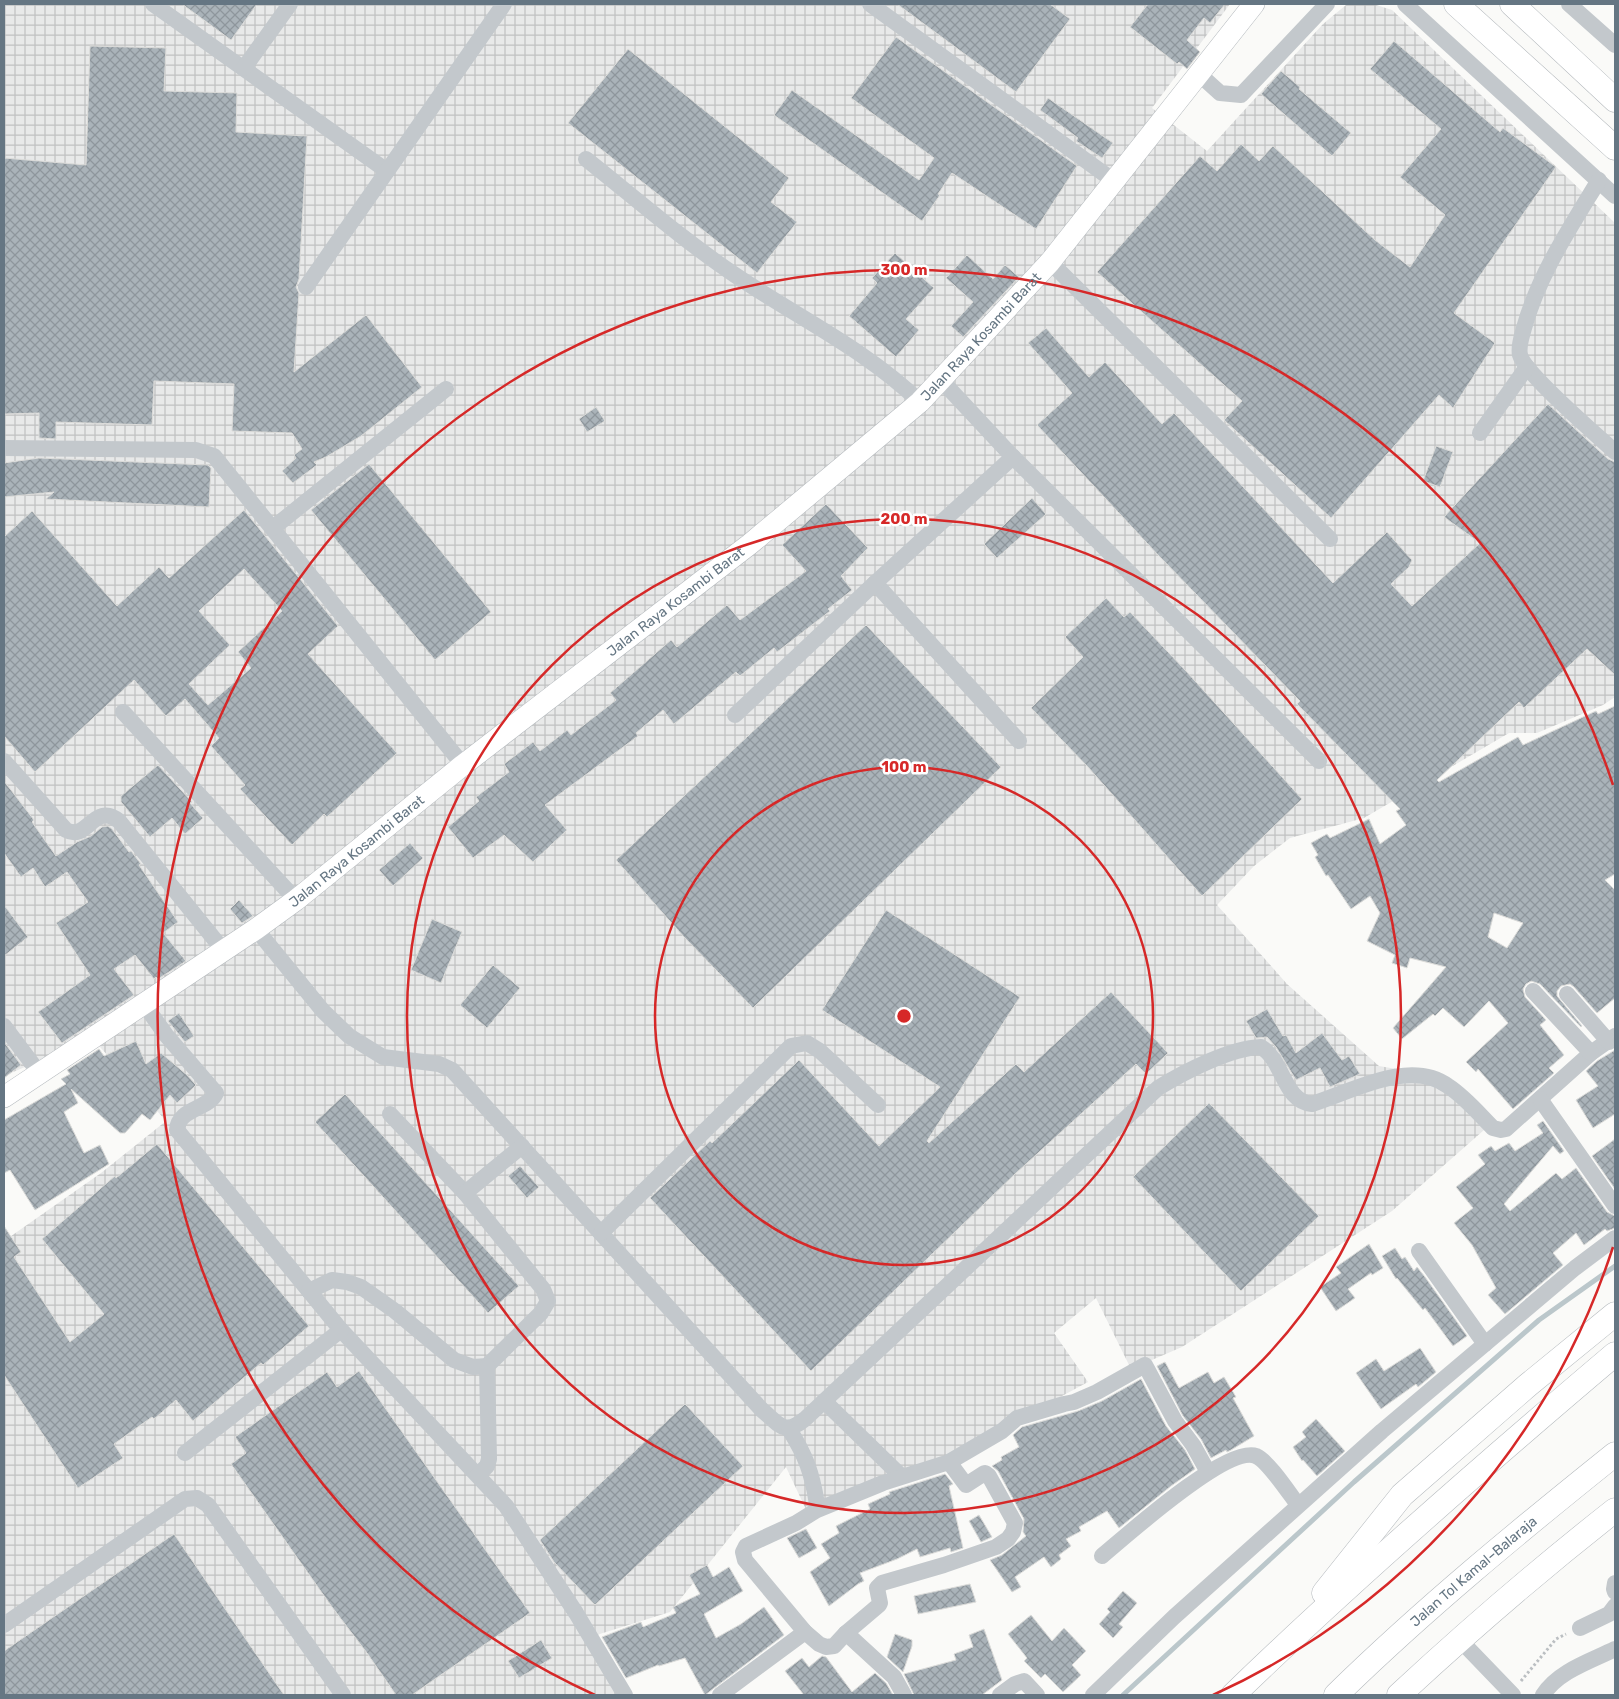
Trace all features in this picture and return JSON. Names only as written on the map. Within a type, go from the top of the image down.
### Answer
[{"type":"highway","points":[[1456,4],[1615,148]]},
{"type":"highway","points":[[1512,4],[1615,100]]},
{"type":"highway","points":[[1276,1653],[1402,1495],[1528,1385],[1615,1314]]},
{"type":"highway","points":[[1233,1695],[1368,1568],[1615,1354]]},
{"type":"highway","name":"Jalan Tol Kamal–Balaraja","points":[[1336,1695],[1381,1651],[1499,1547],[1615,1454]]},
{"type":"highway","points":[[1399,1695],[1525,1583],[1615,1510]]},
{"type":"main road","name":"Jalan Raya Kosambi Barat","points":[[4,1097],[256,929],[296,900],[463,765],[750,544],[920,402],[1050,262],[1254,4]]},
{"type":"street","points":[[153,4],[387,170]]},
{"type":"street","points":[[244,68],[290,4]]},
{"type":"street","points":[[306,287],[504,4]]},
{"type":"street","points":[[870,4],[1114,181]]},
{"type":"street","points":[[1199,74],[1220,93],[1241,95],[1327,4]]},
{"type":"street","points":[[1405,4],[1615,196]]},
{"type":"street","points":[[1569,4],[1615,45]]},
{"type":"street","points":[[586,159],[696,248],[736,276],[857,352],[898,382],[920,402]]},
{"type":"street","points":[[1599,180],[1551,260],[1527,317],[1521,340],[1520,355],[1527,367],[1541,383],[1615,452]]},
{"type":"street","points":[[1050,262],[1330,539]]},
{"type":"street","points":[[1480,433],[1527,367]]},
{"type":"street","points":[[941,380],[1013,457],[1319,761]]},
{"type":"street","points":[[273,528],[446,389]]},
{"type":"street","points":[[4,448],[196,450],[214,456],[463,765]]},
{"type":"street","points":[[735,715],[875,583],[1013,457]]},
{"type":"street","points":[[875,583],[1019,741]]},
{"type":"street","points":[[123,712],[296,900]]},
{"type":"street","points":[[4,761],[66,830],[74,833],[105,814],[113,816],[223,951]]},
{"type":"street","points":[[256,929],[323,1012],[349,1036],[383,1057],[440,1064],[452,1070],[762,1410],[783,1427],[789,1429],[804,1452],[811,1471],[817,1504]]},
{"type":"street","points":[[1533,991],[1591,1052]]},
{"type":"street","points":[[789,1429],[798,1425],[824,1401],[1158,1088],[1196,1067],[1246,1050],[1261,1047],[1267,1050],[1278,1065],[1291,1092],[1301,1101],[1312,1104],[1375,1082],[1411,1074],[1424,1076],[1449,1086],[1493,1128],[1506,1129],[1591,1052],[1612,1039],[1567,994]]},
{"type":"street","points":[[144,1004],[166,1035],[216,1093],[213,1098],[182,1117],[178,1122],[177,1130],[341,1330],[506,1506],[576,1613],[624,1695]]},
{"type":"street","points":[[4,1026],[40,1074]]},
{"type":"street","points":[[601,1233],[791,1046],[807,1042],[820,1051],[878,1105]]},
{"type":"street","points":[[1540,1099],[1615,1206]]},
{"type":"street","points":[[309,1291],[332,1280],[347,1282],[361,1287],[396,1310],[454,1360],[473,1367],[487,1366],[541,1313],[548,1301],[543,1289],[465,1193],[390,1114]]},
{"type":"street","points":[[465,1193],[522,1146]]},
{"type":"street","points":[[1093,1695],[1174,1617],[1382,1431],[1575,1268],[1615,1238]]},
{"type":"street","points":[[1419,1251],[1485,1344]]},
{"type":"street","points":[[185,1453],[341,1330]]},
{"type":"street","points":[[948,1462],[966,1485],[983,1474],[986,1473],[989,1476],[1015,1523],[1013,1532],[1008,1539],[996,1547],[944,1565],[882,1583],[877,1588],[879,1605],[846,1633],[834,1646],[826,1647],[819,1644],[805,1632],[744,1560],[743,1552],[746,1546],[796,1523],[817,1510],[901,1476],[925,1471],[948,1462],[1002,1431],[1017,1418],[1074,1402],[1098,1392],[1145,1365],[1175,1421],[1193,1445],[1208,1472]]},
{"type":"street","points":[[478,1475],[487,1466],[489,1459],[487,1366]]},
{"type":"street","points":[[824,1401],[901,1476]]},
{"type":"street","points":[[1102,1556],[1189,1485],[1228,1461],[1248,1455],[1256,1456],[1268,1466],[1298,1505]]},
{"type":"street","points":[[4,1625],[185,1499],[197,1498],[208,1506],[343,1695]]},
{"type":"street","points":[[1615,1583],[1615,1592]]},
{"type":"street","points":[[1580,1628],[1609,1614],[1615,1606]]},
{"type":"street","points":[[720,1695],[805,1632]]},
{"type":"street","points":[[846,1633],[894,1677],[904,1695]]},
{"type":"street","points":[[1460,1640],[1512,1694]]},
{"type":"street","points":[[1543,1695],[1548,1688],[1570,1671],[1615,1649]]},
{"type":"street","points":[[1000,1695],[1020,1681],[1024,1682],[1037,1695]]},
{"type":"path","points":[[1512,1694],[1556,1639],[1580,1628]]},
{"type":"shaded area","points":[[4,4],[1230,4],[1152,108],[1207,151],[1323,24],[1346,5],[1373,4],[1392,10],[1615,223],[1615,697],[1603,705],[1537,733],[1509,733],[1364,818],[1290,838],[1254,866],[1217,905],[1287,984],[1379,1066],[1443,1077],[1492,1123],[1392,1211],[1182,1347],[1131,1369],[1096,1298],[1054,1333],[1088,1382],[919,1473],[811,1520],[786,1467],[670,1612],[587,1638],[622,1695],[4,1695],[4,1241],[101,1173],[166,1121],[92,1038],[4,1076]]},
{"type":"building","points":[[182,4],[257,4],[231,40]]},
{"type":"building","points":[[897,4],[1050,4],[1070,19],[1016,92]]},
{"type":"building","points":[[1148,4],[1225,4],[1210,23],[1204,18],[1187,40],[1200,52],[1187,69],[1179,62],[1177,64],[1130,27]]},
{"type":"building","points":[[896,37],[1077,166],[1036,229],[952,173],[922,221],[774,115],[792,90],[919,180],[934,158],[851,98]]},
{"type":"building","points":[[1394,41],[1500,132],[1503,128],[1556,167],[1454,313],[1495,343],[1453,408],[1439,395],[1331,518],[1224,420],[1242,401],[1097,272],[1200,156],[1217,171],[1241,144],[1259,161],[1273,146],[1375,240],[1410,267],[1445,215],[1400,177],[1441,129],[1370,69]]},
{"type":"building","points":[[90,46],[166,48],[164,91],[237,93],[236,132],[307,136],[299,279],[296,287],[299,293],[294,372],[366,315],[422,387],[361,436],[314,462],[317,465],[293,483],[282,471],[296,458],[294,455],[302,449],[292,433],[232,431],[234,384],[154,381],[152,425],[56,422],[56,439],[39,438],[39,413],[4,414],[4,158],[86,165]]},
{"type":"building","points":[[628,49],[789,178],[771,202],[797,222],[757,273],[568,123]]},
{"type":"building","points":[[1281,71],[1300,87],[1299,89],[1351,133],[1332,156],[1261,94]]},
{"type":"building","points":[[1048,98],[1113,143],[1102,158],[1076,141],[1078,138],[1040,110]]},
{"type":"building","points":[[895,253],[934,288],[906,319],[919,330],[896,357],[849,316],[877,283],[872,278]]},
{"type":"building","points":[[967,255],[993,279],[1005,265],[1019,277],[963,337],[951,326],[973,302],[946,278]]},
{"type":"building","points":[[1046,328],[1089,377],[1105,362],[1162,424],[1174,413],[1333,583],[1387,532],[1412,560],[1409,567],[1391,584],[1412,606],[1480,543],[1444,517],[1548,404],[1608,459],[1615,462],[1615,675],[1587,649],[1524,708],[1519,702],[1437,780],[1439,782],[1518,737],[1523,745],[1596,711],[1598,714],[1615,706],[1615,874],[1605,880],[1615,890],[1615,998],[1597,1013],[1570,984],[1561,986],[1557,991],[1557,996],[1581,1027],[1540,984],[1531,981],[1526,984],[1523,989],[1525,997],[1546,1020],[1540,1025],[1564,1055],[1549,1068],[1554,1073],[1513,1109],[1478,1069],[1476,1072],[1466,1062],[1508,1023],[1489,1001],[1464,1027],[1443,1008],[1435,1016],[1433,1014],[1402,1039],[1393,1028],[1446,967],[1410,958],[1407,968],[1392,963],[1395,955],[1367,941],[1380,913],[1370,896],[1351,909],[1328,875],[1326,876],[1315,857],[1318,855],[1311,843],[1327,834],[1330,838],[1369,819],[1380,844],[1406,825],[1396,811],[1400,809],[1297,704],[1300,701],[1159,556],[1037,425],[1072,393],[1028,343]],"holes":[[[1494,913],[1523,923],[1507,948],[1488,937]]]},
{"type":"building","points":[[596,407],[605,421],[587,432],[579,419]]},
{"type":"building","points":[[1436,446],[1453,452],[1440,487],[1423,481]]},
{"type":"building","points":[[39,458],[208,465],[211,468],[209,507],[46,499],[54,492],[4,497],[4,463]]},
{"type":"building","points":[[369,464],[491,612],[435,660],[311,510]]},
{"type":"building","points":[[1032,498],[1046,514],[997,558],[984,544]]},
{"type":"building","points":[[826,504],[868,548],[841,576],[852,590],[828,609],[830,611],[777,652],[774,648],[740,676],[736,672],[674,724],[663,710],[636,733],[638,736],[545,805],[567,830],[533,862],[504,835],[473,858],[448,827],[479,801],[476,797],[509,772],[504,764],[533,742],[540,751],[567,730],[571,735],[616,700],[610,693],[671,640],[677,647],[727,605],[740,620],[806,571],[782,545]]},
{"type":"building","points":[[244,510],[338,626],[308,654],[397,753],[327,817],[324,814],[292,845],[240,789],[245,785],[211,746],[219,738],[185,699],[166,716],[134,680],[35,772],[4,736],[4,537],[32,511],[117,606],[159,567],[169,578]],"holes":[[[244,569],[282,611],[238,652],[251,668],[208,705],[189,684],[230,645],[199,611]]]},
{"type":"building","points":[[1106,598],[1124,617],[1130,612],[1302,799],[1202,896],[1088,767],[1031,708],[1083,657],[1065,637]]},
{"type":"building","points":[[866,625],[1001,767],[753,1008],[684,937],[616,860]]},
{"type":"building","points":[[158,765],[192,802],[190,803],[203,818],[185,834],[172,818],[150,837],[121,802],[121,796]]},
{"type":"building","points":[[4,781],[34,820],[32,822],[56,856],[77,842],[91,836],[102,827],[108,826],[112,829],[129,852],[131,851],[141,864],[139,865],[178,922],[163,933],[186,961],[158,979],[156,977],[154,979],[135,955],[114,969],[134,995],[62,1043],[38,1012],[90,975],[56,923],[88,902],[67,872],[45,887],[33,868],[21,877],[4,853]]},
{"type":"building","points":[[410,843],[423,858],[393,886],[379,870]]},
{"type":"building","points":[[239,900],[253,916],[242,923],[230,909]]},
{"type":"building","points":[[4,905],[28,937],[4,956]]},
{"type":"building","points":[[886,910],[1020,997],[927,1141],[929,1143],[1016,1064],[1024,1072],[1111,992],[1168,1053],[1146,1074],[1136,1064],[1016,1173],[811,1371],[650,1198],[710,1141],[712,1143],[799,1060],[879,1146],[940,1087],[822,1010]]},
{"type":"building","points":[[432,919],[462,932],[441,983],[411,970]]},
{"type":"building","points":[[493,965],[520,988],[487,1028],[460,1005]]},
{"type":"building","points":[[1267,1009],[1283,1036],[1286,1035],[1296,1053],[1322,1033],[1342,1060],[1349,1056],[1360,1074],[1330,1087],[1320,1068],[1296,1080],[1276,1047],[1267,1037],[1256,1038],[1246,1021]]},
{"type":"building","points":[[179,1013],[194,1036],[185,1042],[168,1021]]},
{"type":"building","points":[[136,1041],[146,1064],[161,1053],[196,1085],[177,1103],[170,1095],[150,1120],[142,1114],[125,1133],[120,1133],[71,1089],[78,1103],[64,1112],[84,1153],[100,1145],[109,1164],[35,1210],[10,1170],[4,1173],[4,1120],[66,1084],[61,1079],[70,1074],[67,1070],[99,1049],[104,1056]]},
{"type":"building","points":[[4,1042],[21,1065],[4,1078]]},
{"type":"building","points":[[1615,1050],[1615,1114],[1593,1128],[1576,1100],[1598,1086],[1586,1071],[1597,1061]]},
{"type":"building","points":[[345,1094],[519,1286],[488,1313],[315,1122]]},
{"type":"building","points":[[1209,1103],[1319,1216],[1241,1291],[1133,1177]]},
{"type":"building","points":[[1543,1121],[1564,1151],[1560,1154],[1553,1146],[1504,1204],[1510,1211],[1556,1173],[1562,1179],[1576,1168],[1607,1212],[1615,1216],[1615,1228],[1607,1231],[1605,1229],[1584,1245],[1576,1233],[1553,1253],[1563,1265],[1505,1314],[1488,1295],[1496,1288],[1472,1245],[1454,1223],[1473,1208],[1456,1187],[1485,1164],[1478,1155],[1491,1146],[1495,1151],[1509,1143],[1515,1151],[1543,1133],[1537,1125]]},
{"type":"building","points":[[1615,1139],[1615,1189],[1592,1156]]},
{"type":"building","points":[[157,1144],[309,1326],[263,1365],[261,1363],[193,1421],[176,1400],[154,1419],[152,1417],[114,1444],[123,1458],[78,1488],[4,1375],[4,1226],[21,1252],[14,1257],[70,1342],[104,1314],[42,1239],[115,1176],[116,1178]]},
{"type":"building","points":[[520,1166],[539,1187],[527,1198],[508,1176]]},
{"type":"building","points":[[1369,1244],[1383,1268],[1372,1275],[1371,1273],[1348,1289],[1355,1298],[1336,1311],[1320,1287],[1341,1273],[1336,1267]]},
{"type":"building","points":[[1395,1248],[1402,1259],[1405,1257],[1414,1271],[1417,1267],[1467,1336],[1453,1346],[1425,1308],[1423,1310],[1396,1279],[1382,1256]]},
{"type":"building","points":[[1420,1348],[1436,1372],[1418,1387],[1416,1384],[1381,1409],[1356,1373],[1376,1359],[1384,1371]]},
{"type":"building","points":[[1165,1362],[1179,1388],[1208,1372],[1214,1383],[1224,1377],[1236,1397],[1233,1398],[1254,1436],[1231,1450],[1227,1452],[1226,1450],[1211,1458],[1201,1439],[1183,1416],[1157,1366]]},
{"type":"building","points":[[359,1371],[530,1613],[412,1695],[396,1695],[231,1464],[246,1453],[235,1437],[327,1372],[337,1387]]},
{"type":"building","points":[[1141,1379],[1166,1426],[1185,1450],[1195,1469],[1119,1528],[1107,1511],[1079,1527],[1081,1531],[1066,1539],[1071,1546],[1059,1555],[1061,1559],[1051,1567],[1044,1557],[1015,1577],[1021,1587],[1012,1592],[990,1560],[1002,1555],[1026,1536],[1023,1532],[1024,1519],[998,1471],[992,1466],[1002,1460],[1001,1457],[1019,1447],[1013,1435],[1022,1427],[1078,1411],[1102,1401]]},
{"type":"building","points":[[685,1404],[743,1466],[595,1605],[554,1562],[540,1540]]},
{"type":"building","points":[[1316,1419],[1345,1451],[1317,1476],[1302,1461],[1293,1447],[1306,1437],[1302,1432]]},
{"type":"building","points":[[945,1474],[953,1484],[949,1486],[963,1548],[951,1552],[950,1548],[920,1557],[917,1549],[860,1573],[864,1581],[829,1606],[810,1572],[830,1558],[821,1544],[839,1533],[836,1526],[870,1509],[868,1504],[890,1494],[889,1492]]},
{"type":"building","points":[[979,1515],[992,1537],[981,1542],[969,1521]]},
{"type":"building","points":[[806,1529],[817,1548],[799,1558],[787,1538]]},
{"type":"building","points":[[174,1534],[284,1695],[4,1695],[4,1651]]},
{"type":"building","points":[[707,1565],[713,1577],[729,1567],[743,1591],[704,1614],[716,1638],[741,1624],[764,1607],[784,1635],[705,1695],[685,1658],[658,1665],[626,1678],[602,1637],[641,1622],[643,1627],[676,1613],[673,1607],[700,1594],[689,1575]]},
{"type":"building","points":[[970,1584],[976,1602],[918,1614],[914,1596]]},
{"type":"building","points":[[1123,1591],[1137,1603],[1119,1624],[1123,1627],[1113,1638],[1099,1624],[1110,1612],[1107,1609]]},
{"type":"building","points":[[1031,1615],[1052,1641],[1064,1628],[1086,1651],[1072,1665],[1081,1675],[1063,1692],[1045,1674],[1041,1678],[1024,1661],[1027,1658],[1008,1634]]},
{"type":"building","points":[[984,1629],[1002,1680],[982,1695],[914,1695],[904,1674],[956,1660],[954,1654],[973,1647],[969,1635]]},
{"type":"building","points":[[895,1634],[912,1640],[912,1646],[903,1672],[887,1657]]},
{"type":"building","points":[[541,1640],[552,1658],[519,1678],[508,1661]]},
{"type":"building","points":[[822,1656],[826,1657],[852,1692],[875,1673],[886,1683],[893,1695],[804,1695],[785,1671],[802,1658],[809,1667]]},
{"type":"waterway","points":[[1123,1695],[1354,1482],[1539,1320],[1615,1266]]}]
